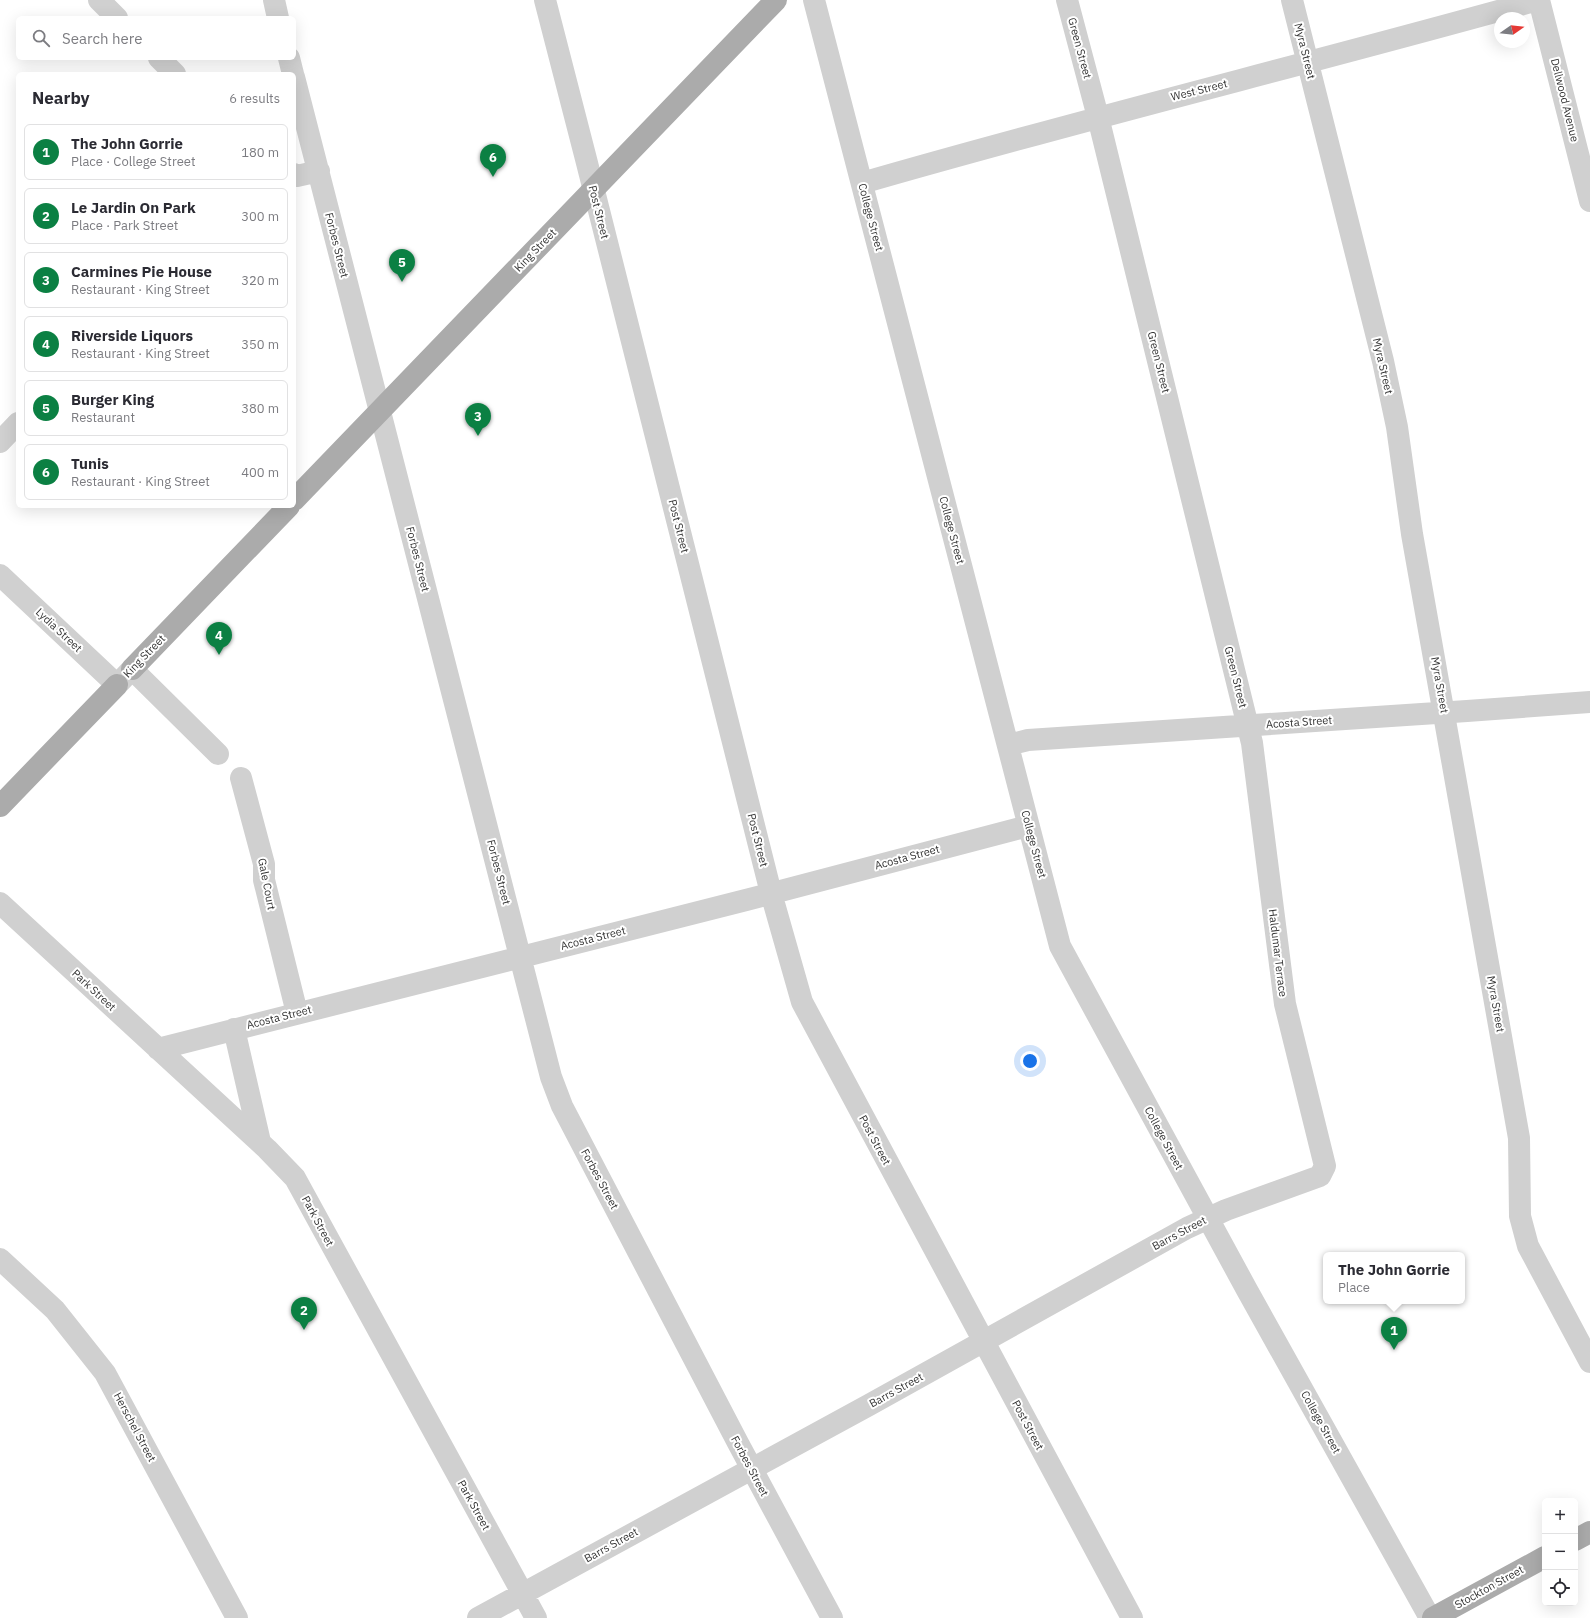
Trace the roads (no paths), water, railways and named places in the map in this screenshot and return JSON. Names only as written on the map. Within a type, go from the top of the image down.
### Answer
[{"type":"main road","name":"King Street","points":[[296,498],[776,0]]},
{"type":"main road","name":"King Street","points":[[132,669],[287,508]]},
{"type":"main road","name":"King Street","points":[[0,806],[117,685]]},
{"type":"main road","points":[[1578,1538],[1590,1532]]},
{"type":"main road","name":"Stockton Street","points":[[1431,1618],[1542,1559]]},
{"type":"street","points":[[99,0],[116,16]]},
{"type":"street","points":[[274,0],[278,16]]},
{"type":"street","name":"Post Street","points":[[545,0],[771,893],[802,1002],[1132,1618]]},
{"type":"street","name":"College Street","points":[[814,0],[1060,946],[1208,1218],[1431,1618]]},
{"type":"street","name":"Green Street","points":[[1068,0],[1248,725]]},
{"type":"street","name":"Myra Street","points":[[1292,0],[1383,361],[1397,427],[1412,534],[1445,713],[1519,1138],[1520,1216],[1528,1246],[1590,1362]]},
{"type":"street","name":"West Street","points":[[862,183],[1098,116],[1308,62],[1538,0]]},
{"type":"street","name":"Dellwood Avenue","points":[[1538,0],[1590,201]]},
{"type":"street","points":[[161,60],[173,72]]},
{"type":"street","points":[[290,60],[292,72]]},
{"type":"street","name":"Forbes Street","points":[[296,85],[551,1077],[562,1106],[832,1618]]},
{"type":"street","points":[[296,175],[318,171]]},
{"type":"street","points":[[0,442],[16,425]]},
{"type":"street","name":"Lydia Street","points":[[0,575],[117,685]]},
{"type":"street","points":[[132,669],[218,754]]},
{"type":"street","name":"King Street","points":[[117,685],[132,669]]},
{"type":"street","name":"Acosta Street","points":[[1008,745],[1028,740],[1590,702]]},
{"type":"street","name":"Haldumar Terrace","points":[[1248,725],[1252,743],[1285,1004],[1325,1166],[1320,1176]]},
{"type":"street","name":"Gale Court","points":[[241,778],[264,864],[264,880],[297,1013]]},
{"type":"street","name":"Acosta Street","points":[[158,1049],[1028,826]]},
{"type":"street","name":"Park Street","points":[[0,903],[260,1142],[295,1178],[536,1618]]},
{"type":"street","points":[[234,1029],[260,1142]]},
{"type":"street","name":"Barrs Street","points":[[478,1618],[983,1342],[1186,1228],[1226,1210],[1320,1176]]},
{"type":"street","name":"Herschel Street","points":[[0,1259],[55,1310],[105,1372],[237,1618]]},
{"type":"place","name":"Tunis","points":[[493,177]]},
{"type":"place","name":"Burger King","points":[[402,282]]},
{"type":"place","name":"Carmines Pie House","points":[[478,436]]},
{"type":"place","name":"Riverside Liquors","points":[[219,655]]},
{"type":"place","name":"Le Jardin On Park","points":[[304,1330]]},
{"type":"place","name":"The John Gorrie","points":[[1394,1350]]}]
